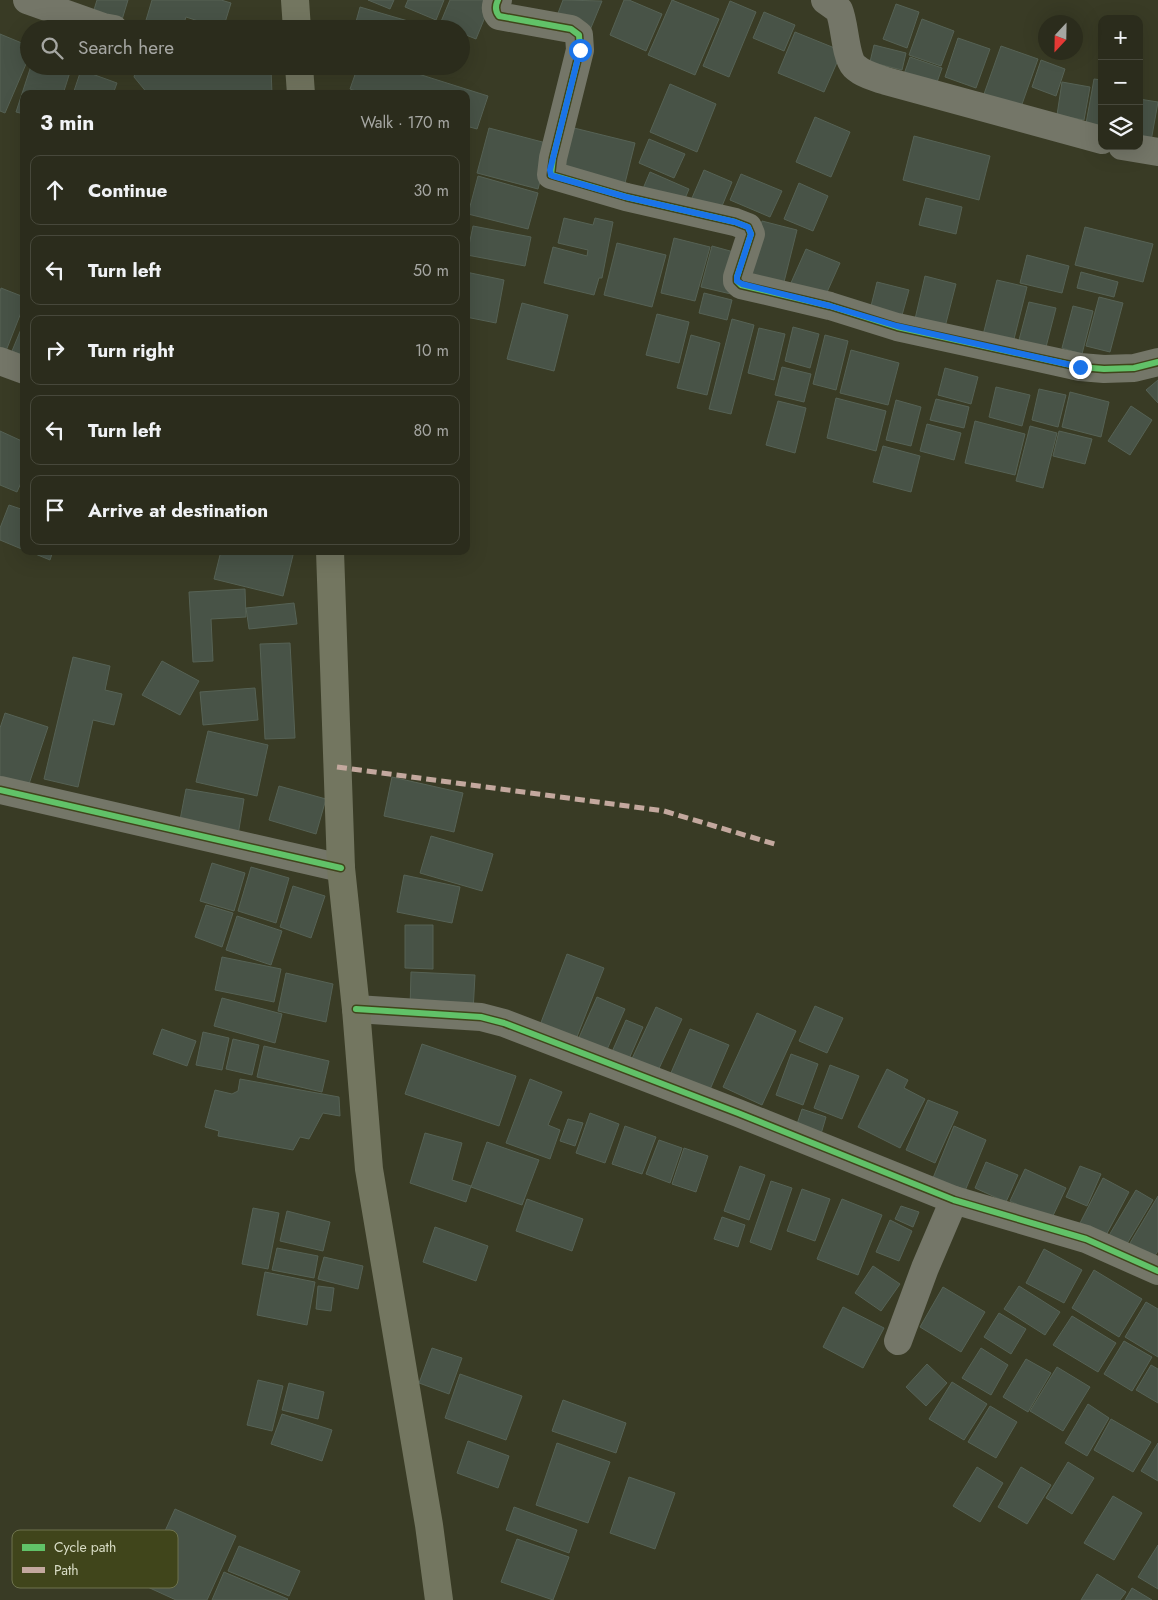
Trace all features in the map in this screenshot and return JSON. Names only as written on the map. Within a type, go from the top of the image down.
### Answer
[{"type":"main road","points":[[295,0],[296,20]]},
{"type":"main road","points":[[300,75],[301,90]]},
{"type":"main road","points":[[330,555],[341,868],[356,1009],[369,1169],[440,1600]]},
{"type":"street","points":[[27,0],[84,20]]},
{"type":"street","points":[[498,0],[496,12],[499,16],[571,29],[579,35],[580,50],[553,158],[551,175],[626,197],[735,222],[748,227],[751,234],[737,277],[737,281],[742,284],[830,306],[897,326],[1080,367],[1104,369],[1134,368],[1158,362]]},
{"type":"street","points":[[825,0],[839,10],[849,57],[853,65],[868,74],[886,81],[1098,139]]},
{"type":"street","points":[[1143,150],[1158,152]]},
{"type":"street","points":[[0,361],[20,368]]},
{"type":"street","points":[[0,790],[341,868]]},
{"type":"street","points":[[356,1009],[481,1016],[738,1113],[954,1200],[1086,1239],[1158,1271]]},
{"type":"street","points":[[898,1341],[925,1268],[954,1200]]},
{"type":"building","points":[[97,0],[128,0],[122,20],[113,20],[93,13]]},
{"type":"building","points":[[152,0],[221,0],[231,3],[226,20],[195,20],[186,17],[185,20],[146,20]]},
{"type":"building","points":[[368,0],[394,0],[390,9]]},
{"type":"building","points":[[408,0],[444,0],[436,20],[405,7]]},
{"type":"building","points":[[450,0],[492,0],[476,39],[470,37],[470,20],[442,20]]},
{"type":"building","points":[[563,0],[602,1],[588,35],[555,21]]},
{"type":"building","points":[[624,0],[629,0],[662,14],[646,51],[610,35]]},
{"type":"building","points":[[672,0],[719,19],[695,75],[648,55]]},
{"type":"building","points":[[730,1],[756,12],[729,77],[703,66]]},
{"type":"building","points":[[896,4],[919,12],[907,48],[883,39]]},
{"type":"building","points":[[360,7],[405,20],[356,20]]},
{"type":"building","points":[[764,12],[795,25],[784,51],[753,38]]},
{"type":"building","points":[[922,19],[954,31],[941,66],[909,55]]},
{"type":"building","points":[[795,32],[842,51],[824,92],[778,73]]},
{"type":"building","points":[[0,34],[20,42],[21,75],[5,113],[0,111]]},
{"type":"building","points":[[958,38],[990,49],[976,88],[945,77]]},
{"type":"building","points":[[874,45],[906,53],[902,70],[870,62]]},
{"type":"building","points":[[1001,46],[1038,59],[1021,107],[984,94]]},
{"type":"building","points":[[910,57],[942,68],[935,88],[903,77]]},
{"type":"building","points":[[1041,60],[1065,69],[1056,96],[1032,87]]},
{"type":"building","points":[[28,75],[69,75],[64,90],[23,90]]},
{"type":"building","points":[[79,75],[95,75],[117,83],[114,90],[74,90]]},
{"type":"building","points":[[135,75],[271,75],[272,90],[145,90],[134,77]]},
{"type":"building","points":[[355,75],[422,75],[469,90],[353,90],[350,89]]},
{"type":"building","points":[[1094,79],[1098,80],[1098,131],[1085,129]]},
{"type":"building","points":[[1062,82],[1090,87],[1084,120],[1057,115]]},
{"type":"building","points":[[670,84],[716,104],[697,152],[650,132]]},
{"type":"building","points":[[470,90],[488,96],[477,129],[470,127]]},
{"type":"building","points":[[20,100],[20,113],[16,112]]},
{"type":"building","points":[[1143,100],[1158,102],[1150,147],[1143,146]]},
{"type":"building","points":[[815,117],[850,132],[831,177],[796,162]]},
{"type":"building","points":[[489,128],[550,144],[538,189],[477,173]]},
{"type":"building","points":[[574,128],[635,143],[623,191],[562,175]]},
{"type":"building","points":[[914,136],[990,156],[979,200],[903,180]]},
{"type":"building","points":[[649,139],[685,154],[674,178],[639,163]]},
{"type":"building","points":[[704,170],[732,182],[717,218],[689,205]]},
{"type":"building","points":[[650,172],[689,189],[681,208],[642,191]]},
{"type":"building","points":[[741,174],[782,191],[770,217],[730,200]]},
{"type":"building","points":[[478,176],[538,193],[528,229],[470,214],[470,206]]},
{"type":"building","points":[[799,183],[828,196],[813,231],[784,219]]},
{"type":"building","points":[[926,198],[962,207],[956,234],[919,225]]},
{"type":"building","points":[[564,218],[593,225],[595,218],[613,222],[602,278],[599,278],[594,295],[544,283],[553,247],[587,256],[588,250],[558,243]]},
{"type":"building","points":[[762,221],[797,230],[783,286],[748,277]]},
{"type":"building","points":[[473,226],[531,237],[525,266],[470,256],[470,240]]},
{"type":"building","points":[[1085,227],[1153,244],[1143,282],[1075,265]]},
{"type":"building","points":[[674,238],[710,247],[695,301],[661,293]]},
{"type":"building","points":[[617,243],[666,255],[652,307],[604,295]]},
{"type":"building","points":[[712,246],[741,254],[731,294],[701,287]]},
{"type":"building","points":[[806,249],[840,263],[824,299],[790,285]]},
{"type":"building","points":[[1027,255],[1069,266],[1062,293],[1020,283]]},
{"type":"building","points":[[1081,272],[1118,282],[1114,297],[1077,288]]},
{"type":"building","points":[[470,273],[504,280],[496,323],[470,318]]},
{"type":"building","points":[[925,276],[956,284],[945,327],[915,319]]},
{"type":"building","points":[[997,280],[1027,287],[1013,343],[983,335]]},
{"type":"building","points":[[877,282],[909,290],[899,326],[868,318]]},
{"type":"building","points":[[1,288],[20,295],[20,315],[4,356],[0,354]]},
{"type":"building","points":[[704,293],[732,300],[727,320],[699,313]]},
{"type":"building","points":[[1099,297],[1123,303],[1110,352],[1086,346]]},
{"type":"building","points":[[1029,302],[1056,308],[1046,347],[1019,340]]},
{"type":"building","points":[[522,303],[568,315],[554,371],[507,359]]},
{"type":"building","points":[[1073,306],[1093,311],[1082,354],[1062,348]]},
{"type":"building","points":[[657,314],[689,322],[679,363],[646,355]]},
{"type":"building","points":[[732,319],[754,325],[731,414],[709,409]]},
{"type":"building","points":[[793,327],[819,334],[810,368],[785,361]]},
{"type":"building","points":[[759,328],[785,334],[774,380],[748,373]]},
{"type":"building","points":[[20,332],[20,354],[12,351]]},
{"type":"building","points":[[691,335],[720,343],[707,395],[677,388]]},
{"type":"building","points":[[825,335],[848,341],[836,390],[813,384]]},
{"type":"building","points":[[851,350],[899,363],[888,405],[840,393]]},
{"type":"building","points":[[782,367],[811,374],[804,402],[775,395]]},
{"type":"building","points":[[945,368],[978,377],[971,404],[938,395]]},
{"type":"building","points":[[1158,380],[1158,403],[1146,390]]},
{"type":"building","points":[[996,387],[1030,395],[1022,426],[989,417]]},
{"type":"building","points":[[1039,389],[1066,395],[1058,427],[1032,420]]},
{"type":"building","points":[[1070,392],[1109,402],[1101,437],[1062,427]]},
{"type":"building","points":[[836,398],[886,411],[876,451],[827,438]]},
{"type":"building","points":[[936,399],[969,407],[964,428],[930,420]]},
{"type":"building","points":[[896,400],[921,407],[911,446],[886,440]]},
{"type":"building","points":[[778,401],[806,408],[795,453],[766,445]]},
{"type":"building","points":[[1131,406],[1152,420],[1130,455],[1108,441]]},
{"type":"building","points":[[975,421],[1025,434],[1015,475],[965,463]]},
{"type":"building","points":[[927,424],[961,433],[954,460],[920,451]]},
{"type":"building","points":[[1030,426],[1057,433],[1043,488],[1016,481]]},
{"type":"building","points":[[0,431],[20,440],[20,485],[17,492],[0,485]]},
{"type":"building","points":[[1059,431],[1092,439],[1085,464],[1053,456]]},
{"type":"building","points":[[883,446],[920,456],[911,492],[873,482]]},
{"type":"building","points":[[9,505],[20,509],[20,548],[0,540],[0,528]]},
{"type":"building","points":[[38,555],[52,555],[50,560]]},
{"type":"building","points":[[220,555],[293,555],[283,596],[214,579]]},
{"type":"building","points":[[245,589],[246,617],[211,619],[213,661],[193,662],[189,592]]},
{"type":"building","points":[[294,603],[297,624],[249,629],[246,608]]},
{"type":"building","points":[[290,643],[295,738],[265,739],[260,644]]},
{"type":"building","points":[[73,657],[110,666],[105,690],[122,694],[114,725],[93,720],[78,787],[44,779]]},
{"type":"building","points":[[162,661],[199,681],[180,715],[142,695]]},
{"type":"building","points":[[255,688],[258,720],[203,725],[200,692]]},
{"type":"building","points":[[5,713],[48,727],[26,793],[0,784],[0,728]]},
{"type":"building","points":[[208,731],[268,745],[257,796],[196,782]]},
{"type":"building","points":[[392,777],[463,793],[454,832],[384,816]]},
{"type":"building","points":[[279,786],[326,799],[316,834],[269,820]]},
{"type":"building","points":[[186,789],[244,799],[238,835],[179,825]]},
{"type":"building","points":[[431,836],[493,854],[482,891],[420,873]]},
{"type":"building","points":[[212,863],[245,873],[234,911],[200,901]]},
{"type":"building","points":[[251,867],[289,878],[276,923],[238,911]]},
{"type":"building","points":[[404,875],[460,887],[452,923],[397,912]]},
{"type":"building","points":[[293,886],[325,896],[311,938],[280,927]]},
{"type":"building","points":[[206,905],[233,913],[222,947],[195,937]]},
{"type":"building","points":[[237,916],[282,931],[271,965],[226,950]]},
{"type":"building","points":[[405,925],[433,925],[433,969],[405,968]]},
{"type":"building","points":[[567,954],[604,968],[573,1047],[537,1033]]},
{"type":"building","points":[[222,957],[281,969],[274,1002],[215,990]]},
{"type":"building","points":[[411,972],[475,975],[473,1012],[410,1010]]},
{"type":"building","points":[[286,973],[333,984],[326,1022],[278,1011]]},
{"type":"building","points":[[597,997],[625,1009],[605,1054],[577,1042]]},
{"type":"building","points":[[222,998],[282,1014],[275,1043],[214,1026]]},
{"type":"building","points":[[815,1006],[843,1018],[827,1053],[799,1041]]},
{"type":"building","points":[[656,1007],[682,1019],[656,1075],[630,1063]]},
{"type":"building","points":[[757,1013],[796,1031],[762,1105],[723,1087]]},
{"type":"building","points":[[626,1020],[643,1027],[625,1068],[608,1061]]},
{"type":"building","points":[[162,1029],[196,1041],[187,1066],[153,1054]]},
{"type":"building","points":[[690,1029],[729,1045],[706,1099],[667,1082]]},
{"type":"building","points":[[203,1032],[229,1038],[222,1070],[196,1065]]},
{"type":"building","points":[[233,1039],[259,1045],[252,1075],[226,1069]]},
{"type":"building","points":[[422,1044],[516,1076],[499,1126],[405,1094]]},
{"type":"building","points":[[264,1046],[329,1061],[322,1092],[257,1077]]},
{"type":"building","points":[[791,1054],[818,1064],[803,1105],[776,1095]]},
{"type":"building","points":[[830,1065],[859,1076],[842,1119],[814,1108]]},
{"type":"building","points":[[887,1069],[908,1080],[904,1088],[925,1099],[900,1148],[858,1127]]},
{"type":"building","points":[[240,1079],[339,1097],[340,1116],[323,1113],[309,1139],[300,1137],[293,1150],[218,1136],[219,1131],[205,1127],[215,1090],[232,1094],[238,1091]]},
{"type":"building","points":[[530,1079],[562,1092],[548,1125],[560,1130],[550,1159],[506,1143]]},
{"type":"building","points":[[928,1100],[958,1112],[935,1163],[906,1150]]},
{"type":"building","points":[[802,1109],[826,1117],[821,1134],[796,1127]]},
{"type":"building","points":[[590,1113],[619,1124],[605,1163],[576,1153]]},
{"type":"building","points":[[568,1119],[583,1123],[575,1146],[560,1141]]},
{"type":"building","points":[[625,1126],[656,1137],[642,1174],[612,1164]]},
{"type":"building","points":[[954,1126],[986,1140],[965,1191],[933,1178]]},
{"type":"building","points":[[425,1133],[462,1143],[452,1180],[471,1186],[466,1202],[410,1183]]},
{"type":"building","points":[[659,1140],[682,1148],[670,1183],[646,1174]]},
{"type":"building","points":[[487,1142],[539,1160],[522,1205],[471,1187]]},
{"type":"building","points":[[684,1148],[708,1156],[696,1192],[672,1184]]},
{"type":"building","points":[[986,1162],[1018,1175],[1006,1202],[975,1188]]},
{"type":"building","points":[[740,1166],[765,1175],[749,1220],[724,1211]]},
{"type":"building","points":[[1080,1166],[1101,1174],[1087,1206],[1066,1197]]},
{"type":"building","points":[[1025,1169],[1066,1188],[1051,1220],[1010,1201]]},
{"type":"building","points":[[1103,1178],[1129,1192],[1104,1239],[1079,1225]]},
{"type":"building","points":[[771,1181],[792,1188],[771,1250],[750,1242]]},
{"type":"building","points":[[802,1189],[830,1199],[815,1241],[787,1231]]},
{"type":"building","points":[[1136,1190],[1153,1200],[1125,1247],[1108,1237]]},
{"type":"building","points":[[1158,1196],[1158,1251],[1154,1257],[1130,1243]]},
{"type":"building","points":[[527,1199],[583,1219],[572,1251],[516,1231]]},
{"type":"building","points":[[842,1199],[882,1215],[858,1275],[817,1259]]},
{"type":"building","points":[[901,1206],[919,1212],[913,1227],[895,1219]]},
{"type":"building","points":[[253,1208],[279,1213],[268,1269],[242,1264]]},
{"type":"building","points":[[287,1211],[330,1222],[323,1251],[280,1241]]},
{"type":"building","points":[[722,1217],[745,1225],[738,1247],[714,1239]]},
{"type":"building","points":[[890,1220],[912,1231],[899,1261],[876,1252]]},
{"type":"building","points":[[435,1227],[488,1246],[476,1281],[423,1262]]},
{"type":"building","points":[[277,1248],[318,1256],[314,1278],[272,1270]]},
{"type":"building","points":[[1044,1249],[1082,1270],[1064,1303],[1026,1283]]},
{"type":"building","points":[[324,1257],[363,1266],[358,1289],[318,1279]]},
{"type":"building","points":[[873,1266],[900,1284],[881,1311],[855,1293]]},
{"type":"building","points":[[1094,1270],[1142,1299],[1119,1337],[1072,1308]]},
{"type":"building","points":[[265,1272],[315,1282],[307,1325],[257,1315]]},
{"type":"building","points":[[318,1286],[334,1288],[331,1311],[316,1309]]},
{"type":"building","points":[[1019,1286],[1060,1312],[1045,1335],[1004,1309]]},
{"type":"building","points":[[943,1287],[985,1312],[961,1352],[920,1327]]},
{"type":"building","points":[[1146,1302],[1158,1309],[1158,1357],[1125,1337]]},
{"type":"building","points":[[843,1307],[884,1328],[863,1368],[823,1347]]},
{"type":"building","points":[[999,1313],[1026,1329],[1011,1354],[984,1337]]},
{"type":"building","points":[[1072,1316],[1116,1343],[1098,1372],[1053,1345]]},
{"type":"building","points":[[1124,1341],[1152,1357],[1132,1391],[1104,1374]]},
{"type":"building","points":[[432,1348],[462,1358],[449,1394],[419,1383]]},
{"type":"building","points":[[981,1348],[1008,1365],[991,1395],[962,1378]]},
{"type":"building","points":[[1026,1359],[1051,1373],[1028,1412],[1003,1397]]},
{"type":"building","points":[[927,1364],[947,1383],[926,1406],[906,1387]]},
{"type":"building","points":[[1151,1365],[1158,1369],[1158,1403],[1136,1390]]},
{"type":"building","points":[[1057,1367],[1090,1387],[1063,1431],[1030,1411]]},
{"type":"building","points":[[460,1374],[522,1396],[506,1440],[445,1418]]},
{"type":"building","points":[[258,1380],[283,1386],[272,1431],[247,1425]]},
{"type":"building","points":[[952,1382],[987,1404],[964,1440],[929,1419]]},
{"type":"building","points":[[289,1383],[324,1392],[318,1419],[282,1410]]},
{"type":"building","points":[[563,1400],[626,1423],[616,1453],[552,1431]]},
{"type":"building","points":[[1088,1404],[1109,1418],[1087,1456],[1065,1443]]},
{"type":"building","points":[[990,1406],[1017,1422],[996,1458],[968,1442]]},
{"type":"building","points":[[282,1414],[332,1430],[322,1461],[271,1444]]},
{"type":"building","points":[[1111,1419],[1151,1442],[1133,1472],[1094,1450]]},
{"type":"building","points":[[468,1441],[509,1456],[498,1488],[457,1473]]},
{"type":"building","points":[[557,1443],[610,1462],[588,1523],[536,1505]]},
{"type":"building","points":[[1158,1443],[1158,1481],[1141,1471]]},
{"type":"building","points":[[1068,1462],[1094,1478],[1072,1514],[1046,1498]]},
{"type":"building","points":[[977,1467],[1003,1483],[980,1522],[953,1506]]},
{"type":"building","points":[[1021,1467],[1051,1485],[1027,1524],[998,1507]]},
{"type":"building","points":[[629,1477],[675,1493],[655,1549],[610,1533]]},
{"type":"building","points":[[1113,1496],[1142,1513],[1114,1560],[1084,1543]]},
{"type":"building","points":[[514,1507],[577,1530],[569,1553],[506,1530]]},
{"type":"building","points":[[175,1509],[236,1536],[207,1600],[176,1600],[150,1588],[178,1588],[178,1530],[165,1530]]},
{"type":"building","points":[[517,1539],[569,1557],[553,1600],[501,1582]]},
{"type":"building","points":[[1158,1545],[1158,1589],[1138,1577]]},
{"type":"building","points":[[239,1546],[300,1571],[289,1596],[228,1571]]},
{"type":"building","points":[[224,1572],[288,1599],[212,1600]]},
{"type":"building","points":[[1097,1574],[1126,1592],[1120,1600],[1081,1600]]},
{"type":"building","points":[[1132,1588],[1152,1600],[1125,1600]]},
{"type":"marked path","points":[[337,767],[664,811],[778,845]]},
{"type":"cycle path","points":[[498,0],[496,8],[499,16],[571,29],[579,35],[580,50],[553,158],[551,175],[626,197],[735,222],[748,227],[751,234],[737,277],[737,281],[741,285],[830,306],[897,327],[1080,367],[1104,369],[1134,368],[1158,362]]},
{"type":"cycle path","points":[[0,790],[341,868]]},
{"type":"cycle path","points":[[356,1009],[481,1017],[504,1023],[738,1113],[954,1200],[1086,1239],[1158,1271]]},
{"type":"route","points":[[580,50],[550,170],[551,175],[626,197],[735,222],[748,227],[751,234],[737,277],[739,283],[830,306],[897,326],[1080,367]]}]
